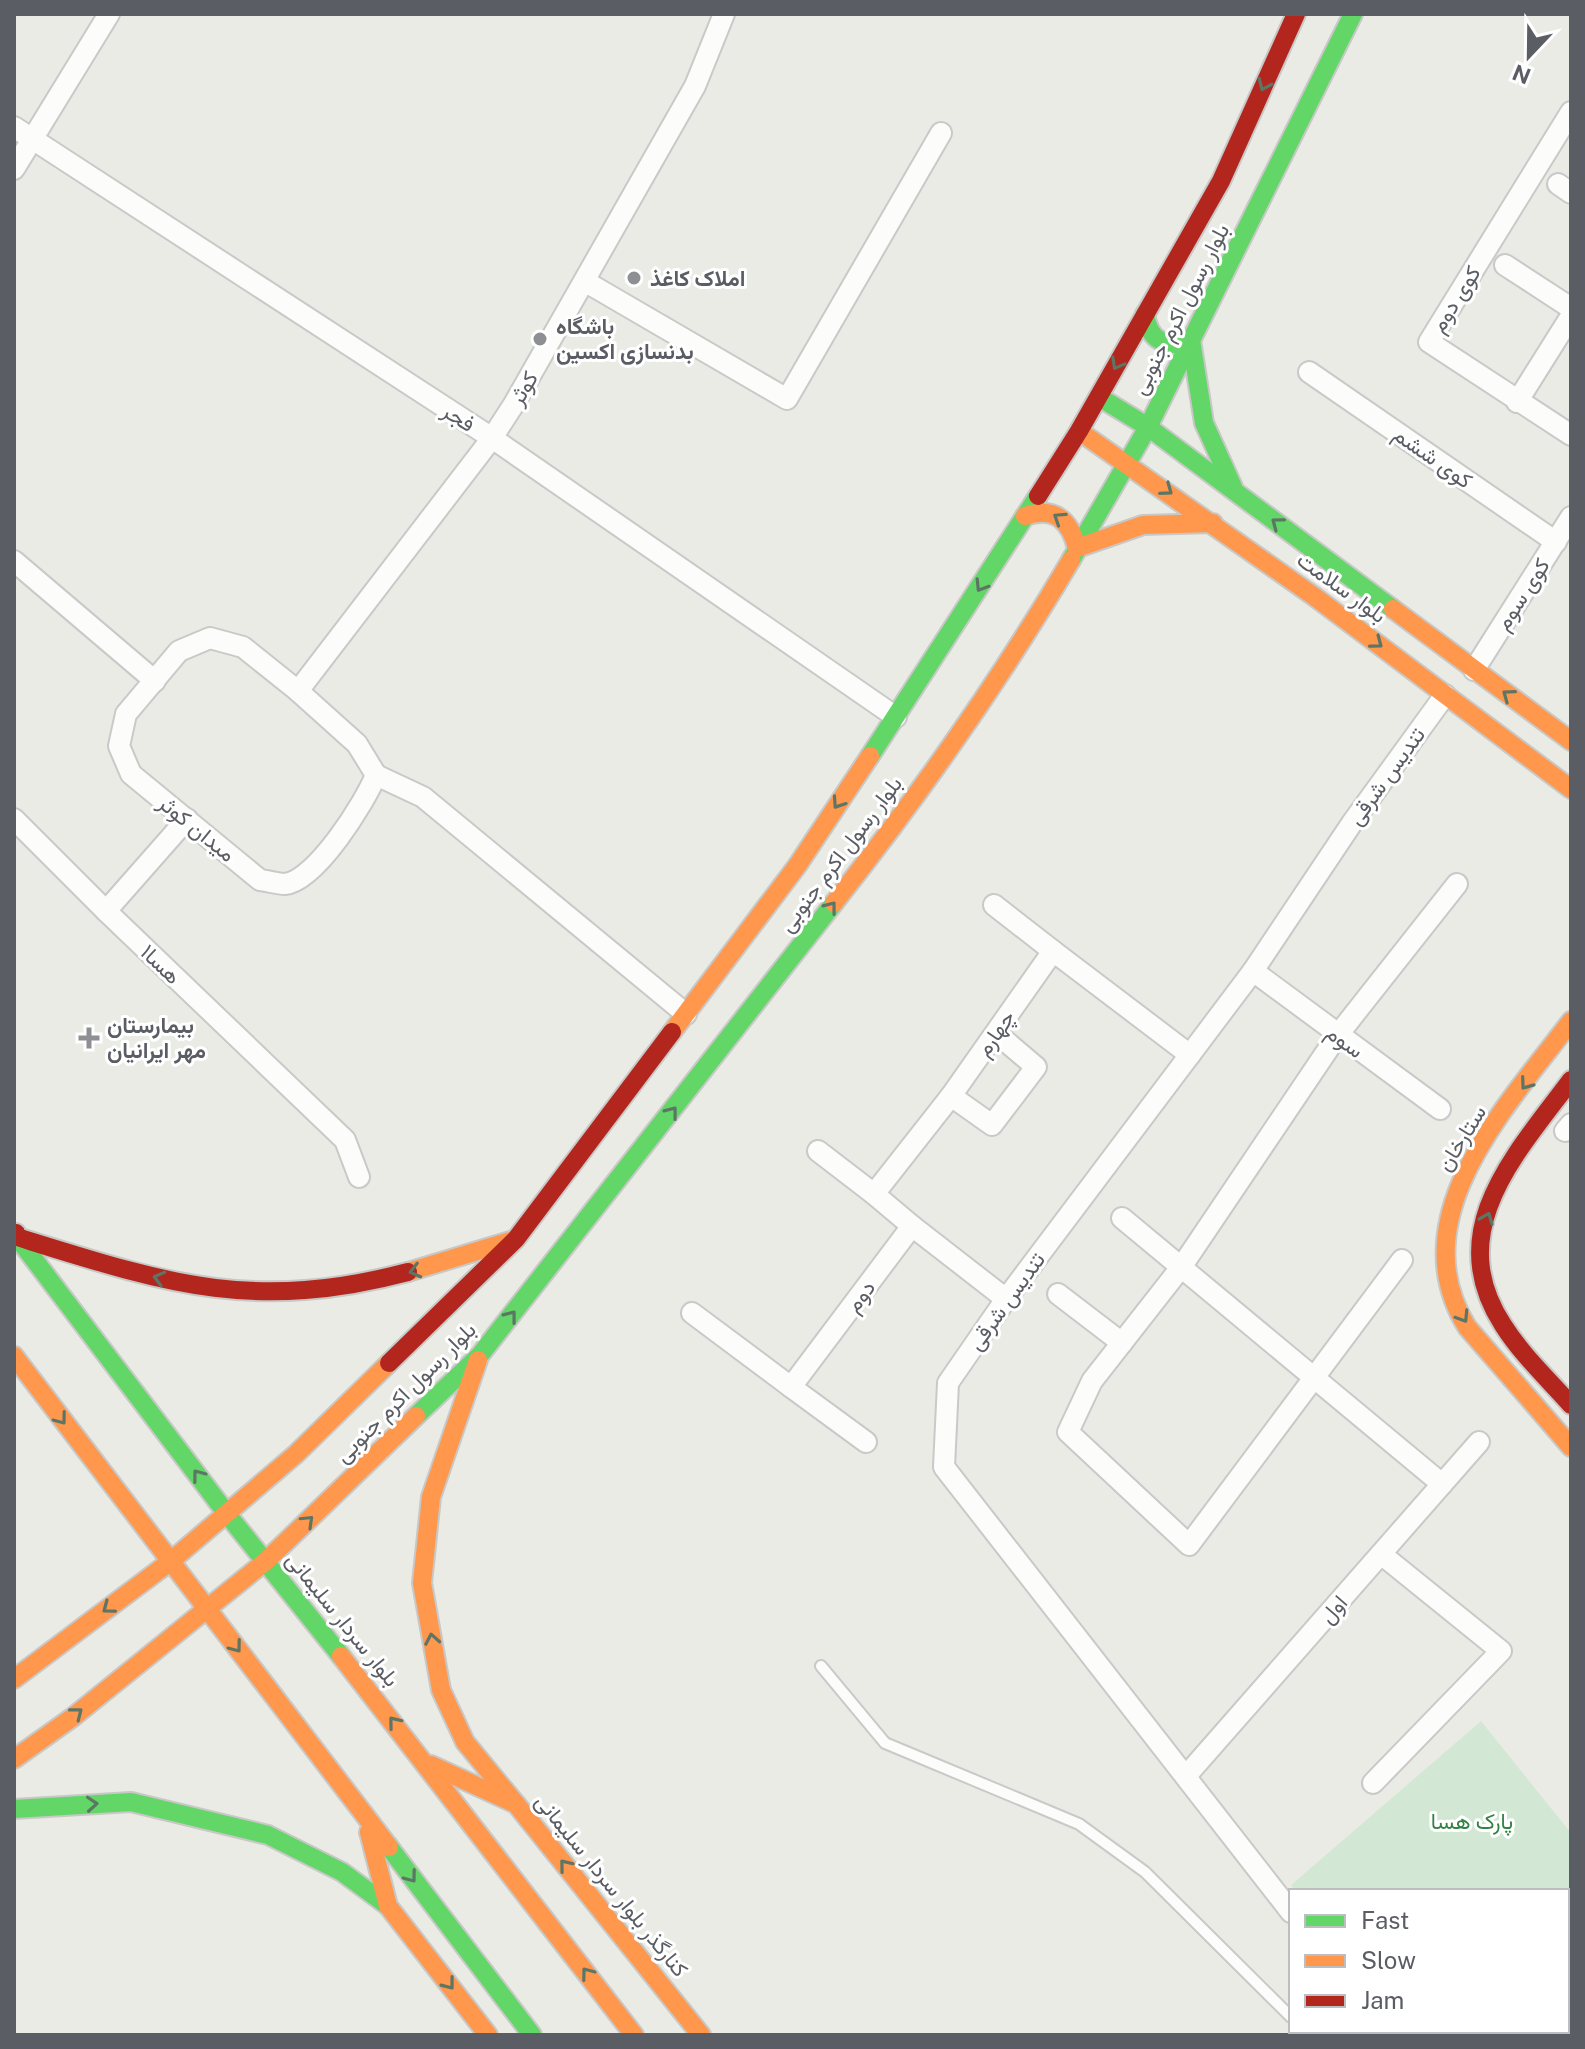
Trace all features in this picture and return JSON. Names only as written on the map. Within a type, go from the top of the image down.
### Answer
[{"type":"main road","name":"بلوار رسول اکرم جنوبی","points":[[14,1679],[171,1561],[296,1454],[516,1239],[797,866],[1025,516],[1099,397],[1221,181],[1296,14]]},
{"type":"main road","name":"بلوار رسول اکرم جنوبی","points":[[14,1759],[73,1717],[266,1561],[480,1355],[882,842],[1035,621],[1148,427],[1353,14]]},
{"type":"main road","points":[[1025,516],[1048,510],[1061,516],[1070,524],[1077,548],[1123,527],[1156,522],[1213,523],[1235,491],[1204,423],[1191,340],[1170,346],[1159,343],[1150,335],[1145,314]]},
{"type":"main road","name":"بلوار سلامت","points":[[1099,397],[1148,427],[1571,741]]},
{"type":"main road","name":"بلوار سلامت","points":[[1079,431],[1213,523],[1571,789]]},
{"type":"main road","name":"ستارخان","points":[[1571,1021],[1465,1170],[1442,1237],[1445,1276],[1458,1312],[1571,1447]]},
{"type":"main road","points":[[1571,1080],[1513,1160],[1484,1221],[1478,1245],[1485,1292],[1510,1336],[1571,1405]]},
{"type":"main road","points":[[15,1231],[189,1287],[292,1293],[373,1282],[516,1239]]},
{"type":"main road","name":"بلوار سردار سلیمانی","points":[[15,1231],[227,1514],[427,1763],[634,2035]]},
{"type":"main road","points":[[480,1355],[431,1497],[422,1583],[441,1690],[465,1742],[516,1804]]},
{"type":"main road","points":[[14,1356],[532,2035]]},
{"type":"main road","name":"کنارگذر بلوار سردار سلیمانی","points":[[427,1763],[516,1804],[695,2028]]},
{"type":"main road","points":[[14,1809],[131,1802],[268,1835],[342,1872],[388,1906],[488,2035]]},
{"type":"main road","points":[[366,1818],[388,1906]]},
{"type":"main road","points":[[672,2035],[695,2028]]},
{"type":"street","points":[[14,169],[34,141],[109,14]]},
{"type":"street","name":"کوثر","points":[[298,691],[492,438],[586,282],[695,86],[724,14]]},
{"type":"street","name":"کوی دوم","points":[[1571,112],[1429,342],[1571,435]]},
{"type":"street","name":"فجر","points":[[14,127],[492,438],[896,717]]},
{"type":"street","points":[[586,282],[787,399],[941,133]]},
{"type":"street","points":[[1505,265],[1571,308]]},
{"type":"street","points":[[1517,402],[1571,316]]},
{"type":"street","name":"کوی ششم","points":[[1309,372],[1556,542]]},
{"type":"street","name":"کوی سوم","points":[[1474,670],[1571,517]]},
{"type":"street","points":[[14,561],[155,681]]},
{"type":"street","name":"میدان کوثر","points":[[210,638],[243,647],[298,691],[357,744],[376,775],[365,802],[310,870],[287,884],[260,880],[131,774],[119,746],[126,714],[179,651],[210,638]]},
{"type":"street","name":"تندیس شرقی","points":[[1289,1909],[944,1467],[948,1383],[1006,1299],[1253,971],[1352,823],[1445,695]]},
{"type":"street","points":[[376,775],[423,797],[686,1014]]},
{"type":"street","name":"هسا۱","points":[[14,819],[345,1140],[359,1177]]},
{"type":"street","points":[[106,911],[187,819]]},
{"type":"street","points":[[1402,1260],[1189,1545],[1068,1432],[1092,1381],[1182,1266],[1337,1036],[1457,884]]},
{"type":"street","points":[[994,905],[1190,1055]]},
{"type":"street","name":"چهارم","points":[[874,1194],[951,1096],[1053,951]]},
{"type":"street","name":"سوم","points":[[1253,971],[1337,1036],[1440,1109]]},
{"type":"street","points":[[951,1096],[992,1125],[1036,1067],[996,1033]]},
{"type":"street","points":[[818,1151],[1006,1299]]},
{"type":"street","points":[[1122,1218],[1442,1484]]},
{"type":"street","name":"دوم","points":[[791,1387],[912,1226]]},
{"type":"street","points":[[1058,1294],[1122,1343]]},
{"type":"street","points":[[692,1313],[866,1442]]},
{"type":"street","name":"اول","points":[[1186,1776],[1479,1442]]},
{"type":"street","points":[[1373,1783],[1501,1651],[1381,1554]]},
{"type":"lane","points":[[821,1666],[885,1743],[1079,1824],[1145,1872],[1289,2015]]},
{"type":"green space","name":"پارک هسا","points":[[1481,1721],[1571,1833],[1571,1960],[1569,1962],[1569,1889],[1294,1889],[1291,1885]]},
{"type":"green space","points":[[1418,2033],[1480,2033],[1477,2035]]},
{"type":"traffic: fast","points":[[1071,560],[1148,427],[1353,14]]},
{"type":"traffic: fast","points":[[1145,314],[1150,331],[1160,341],[1174,344],[1191,340],[1204,423],[1233,487]]},
{"type":"traffic: fast","points":[[1099,397],[1148,427],[1393,609]]},
{"type":"traffic: fast","points":[[870,756],[1038,496]]},
{"type":"traffic: fast","points":[[416,1416],[480,1355],[834,903]]},
{"type":"traffic: fast","points":[[14,1233],[227,1514],[341,1656]]},
{"type":"traffic: fast","points":[[14,1809],[131,1802],[268,1835],[342,1872],[388,1906]]},
{"type":"traffic: fast","points":[[389,1847],[532,2035]]},
{"type":"traffic: slow","points":[[1079,431],[1315,597],[1571,789]]},
{"type":"traffic: slow","points":[[1025,516],[1044,513],[1059,518],[1070,530],[1077,548],[1143,525],[1213,523]]},
{"type":"traffic: slow","points":[[834,903],[958,735],[1071,560]]},
{"type":"traffic: slow","points":[[1393,609],[1571,741]]},
{"type":"traffic: slow","points":[[672,1032],[797,866],[870,756]]},
{"type":"traffic: slow","points":[[1571,1021],[1492,1126],[1470,1164],[1453,1204],[1446,1245],[1449,1286],[1467,1327],[1571,1447]]},
{"type":"traffic: slow","points":[[408,1272],[510,1241]]},
{"type":"traffic: slow","points":[[14,1356],[389,1847]]},
{"type":"traffic: slow","points":[[478,1360],[431,1497],[422,1583],[441,1690],[465,1742],[516,1804]]},
{"type":"traffic: slow","points":[[14,1679],[171,1561],[296,1454],[389,1363]]},
{"type":"traffic: slow","points":[[14,1759],[73,1717],[266,1561],[416,1416]]},
{"type":"traffic: slow","points":[[341,1656],[634,2035]]},
{"type":"traffic: slow","points":[[431,1765],[516,1804],[701,2035]]},
{"type":"traffic: slow","points":[[369,1832],[388,1906],[488,2035]]},
{"type":"traffic: jam","points":[[1038,496],[1079,431],[1221,181],[1296,14]]},
{"type":"traffic: jam","points":[[389,1363],[516,1239],[672,1032]]},
{"type":"traffic: jam","points":[[1571,1080],[1528,1137],[1493,1195],[1483,1226],[1480,1258],[1486,1291],[1503,1325],[1527,1357],[1571,1405]]},
{"type":"traffic: jam","points":[[16,1233],[17,1237],[119,1268],[210,1287],[255,1291],[302,1290],[352,1284],[408,1272]]},
{"type":"place","name":"املاک کاغذ","points":[[634,278]]},
{"type":"place","name":"باشگاه بدنسازی اکسین","points":[[540,339]]},
{"type":"place","name":"بیمارستان مهر ایرانیان","points":[[89,1038]]}]
